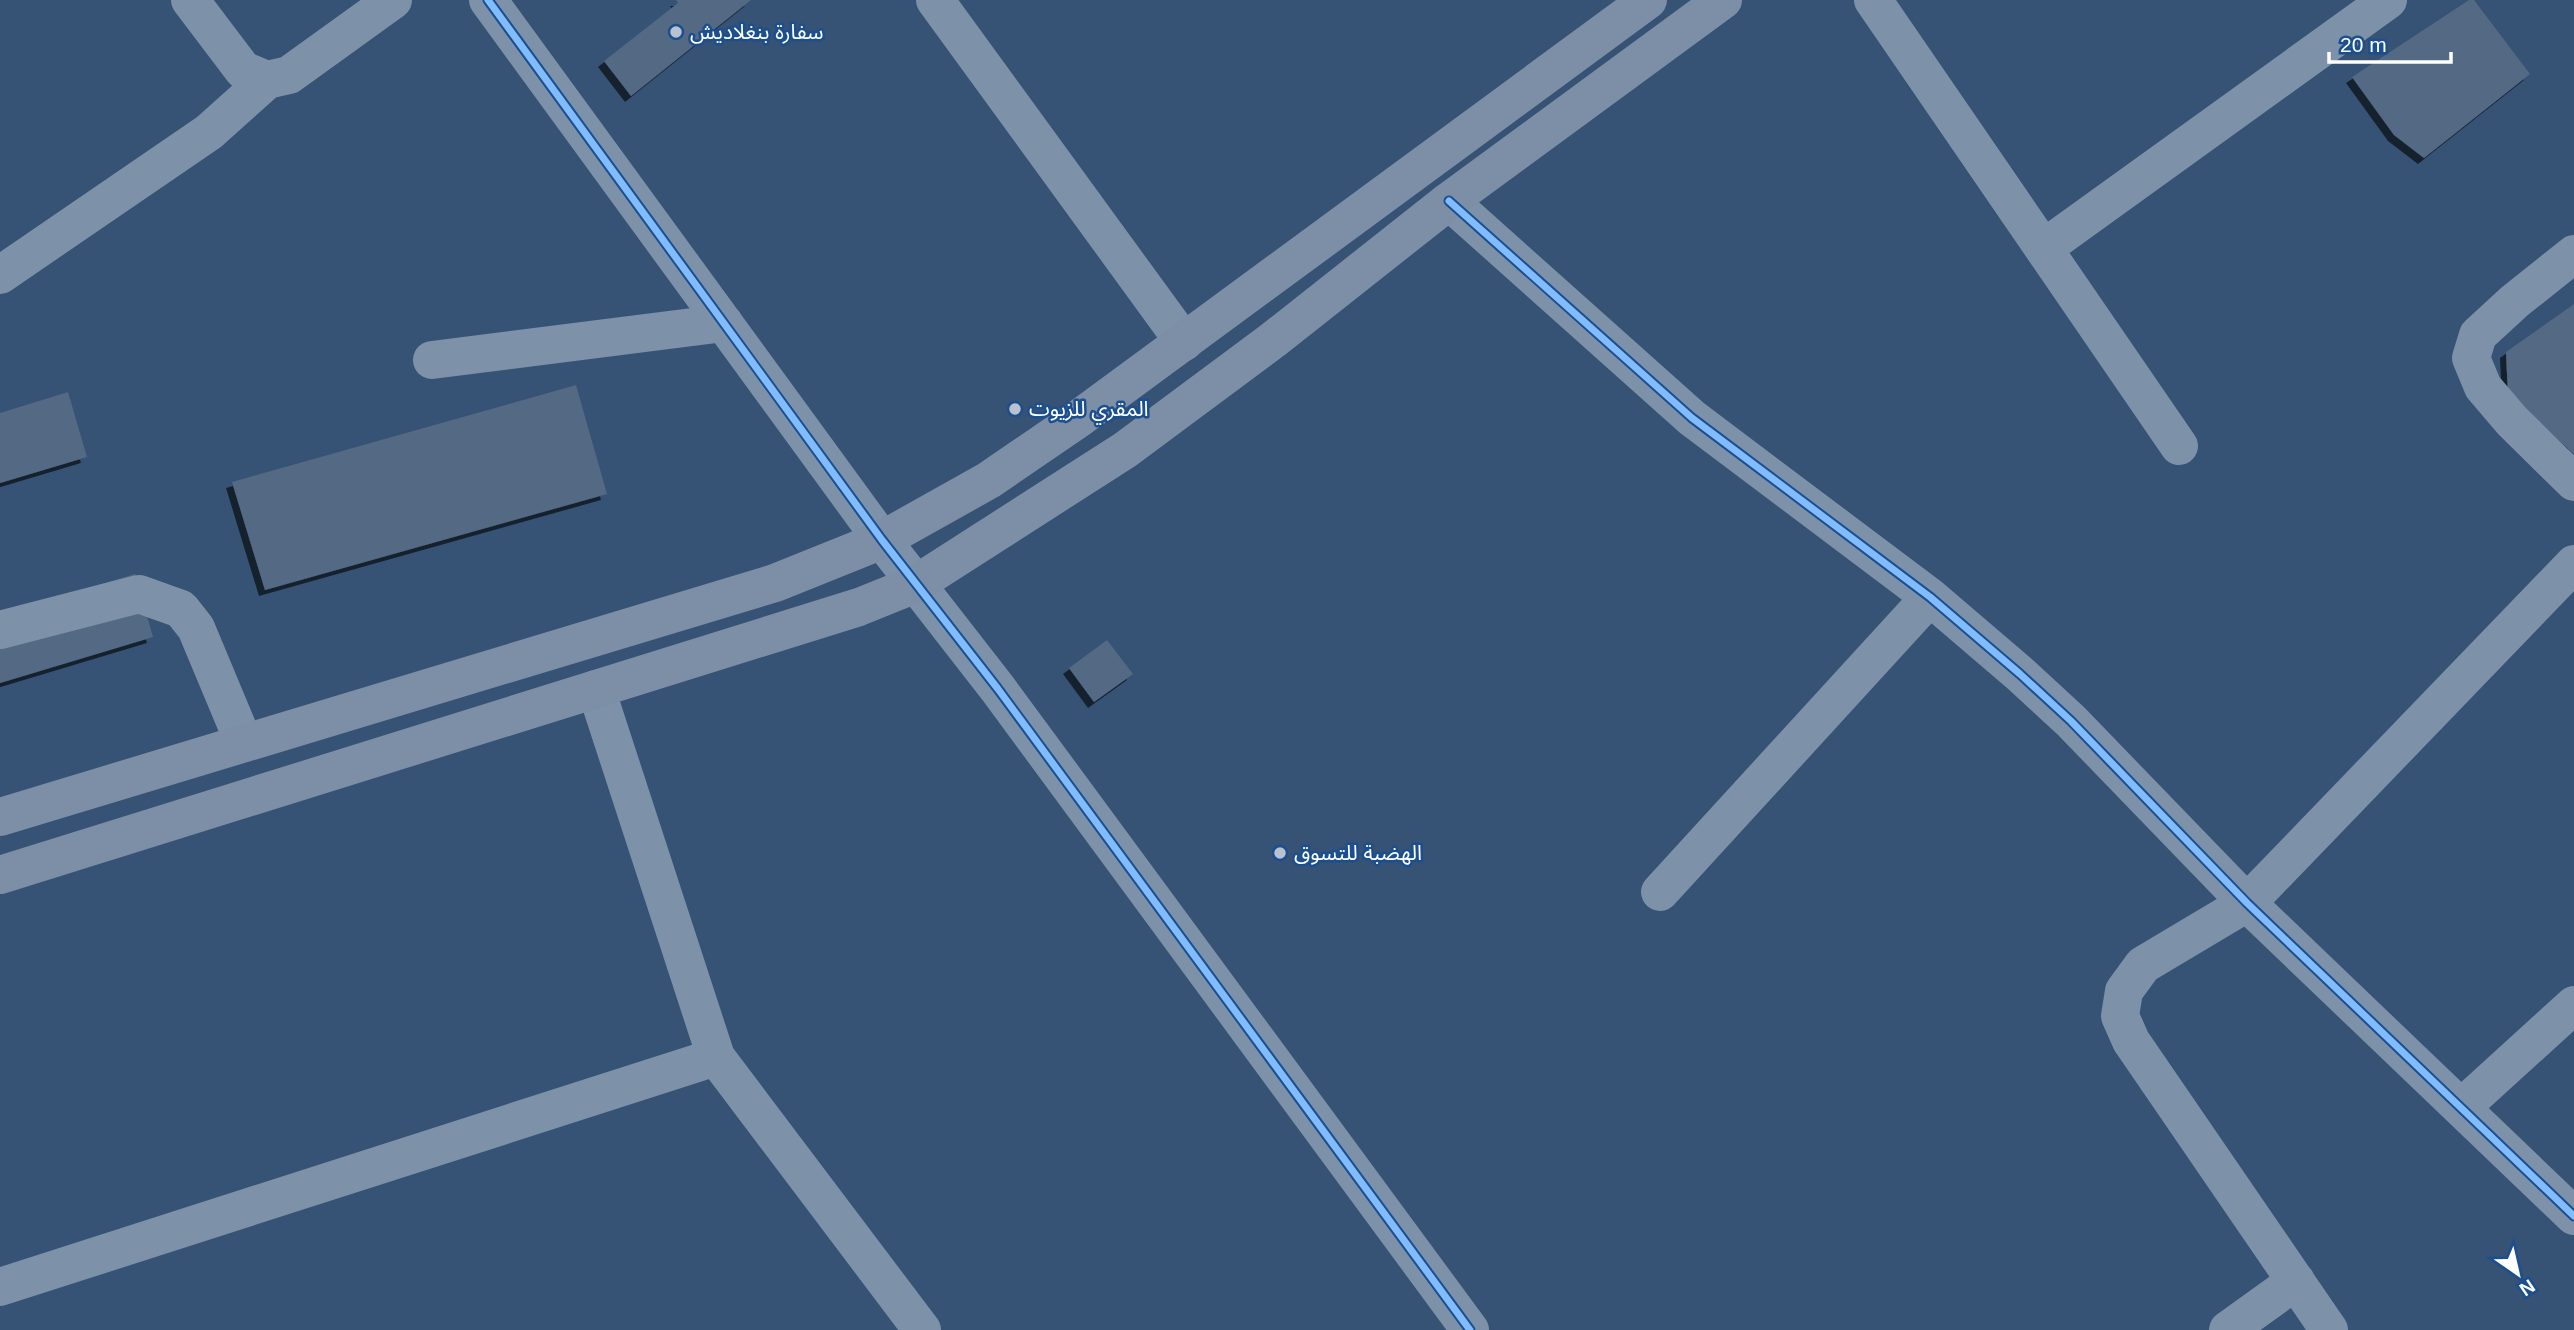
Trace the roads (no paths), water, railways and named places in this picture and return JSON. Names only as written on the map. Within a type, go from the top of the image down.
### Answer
[{"type":"main road","points":[[0,817],[775,583],[882,540],[989,480],[1082,417],[1648,0]]},
{"type":"main road","points":[[0,875],[859,607],[916,584],[1125,450],[1273,340],[1449,201],[1723,0]]},
{"type":"street","points":[[190,0],[243,70],[267,80]]},
{"type":"street","points":[[0,275],[209,132],[267,80],[289,75],[393,0]]},
{"type":"street","points":[[488,0],[882,540],[999,689],[1470,1330]]},
{"type":"street","points":[[935,0],[1184,342]]},
{"type":"street","points":[[1873,0],[2179,446]]},
{"type":"street","points":[[2044,248],[2388,0]]},
{"type":"street","points":[[1449,201],[1692,418],[1930,597],[2071,721],[2247,903],[2574,1216]]},
{"type":"street","points":[[2574,254],[2515,301],[2478,335],[2471,358],[2483,387],[2512,421],[2574,482]]},
{"type":"street","points":[[432,360],[724,323]]},
{"type":"street","points":[[2329,1330],[2131,1041],[2120,1016],[2124,992],[2143,965],[2247,903],[2574,564]]},
{"type":"street","points":[[0,630],[139,594],[181,609],[196,628],[244,743]]},
{"type":"street","points":[[1660,892],[1930,597]]},
{"type":"street","points":[[596,689],[716,1057],[922,1330]]},
{"type":"street","points":[[2462,1107],[2574,1005]]},
{"type":"street","points":[[0,1287],[716,1057]]},
{"type":"street","points":[[2228,1330],[2296,1281]]},
{"type":"place","name":"سفارة بنغلاديش","points":[[676,32]]},
{"type":"place","name":"المقري للزيوت","points":[[1015,409]]},
{"type":"place","name":"الهضبة للتسوق","points":[[1280,853]]}]
